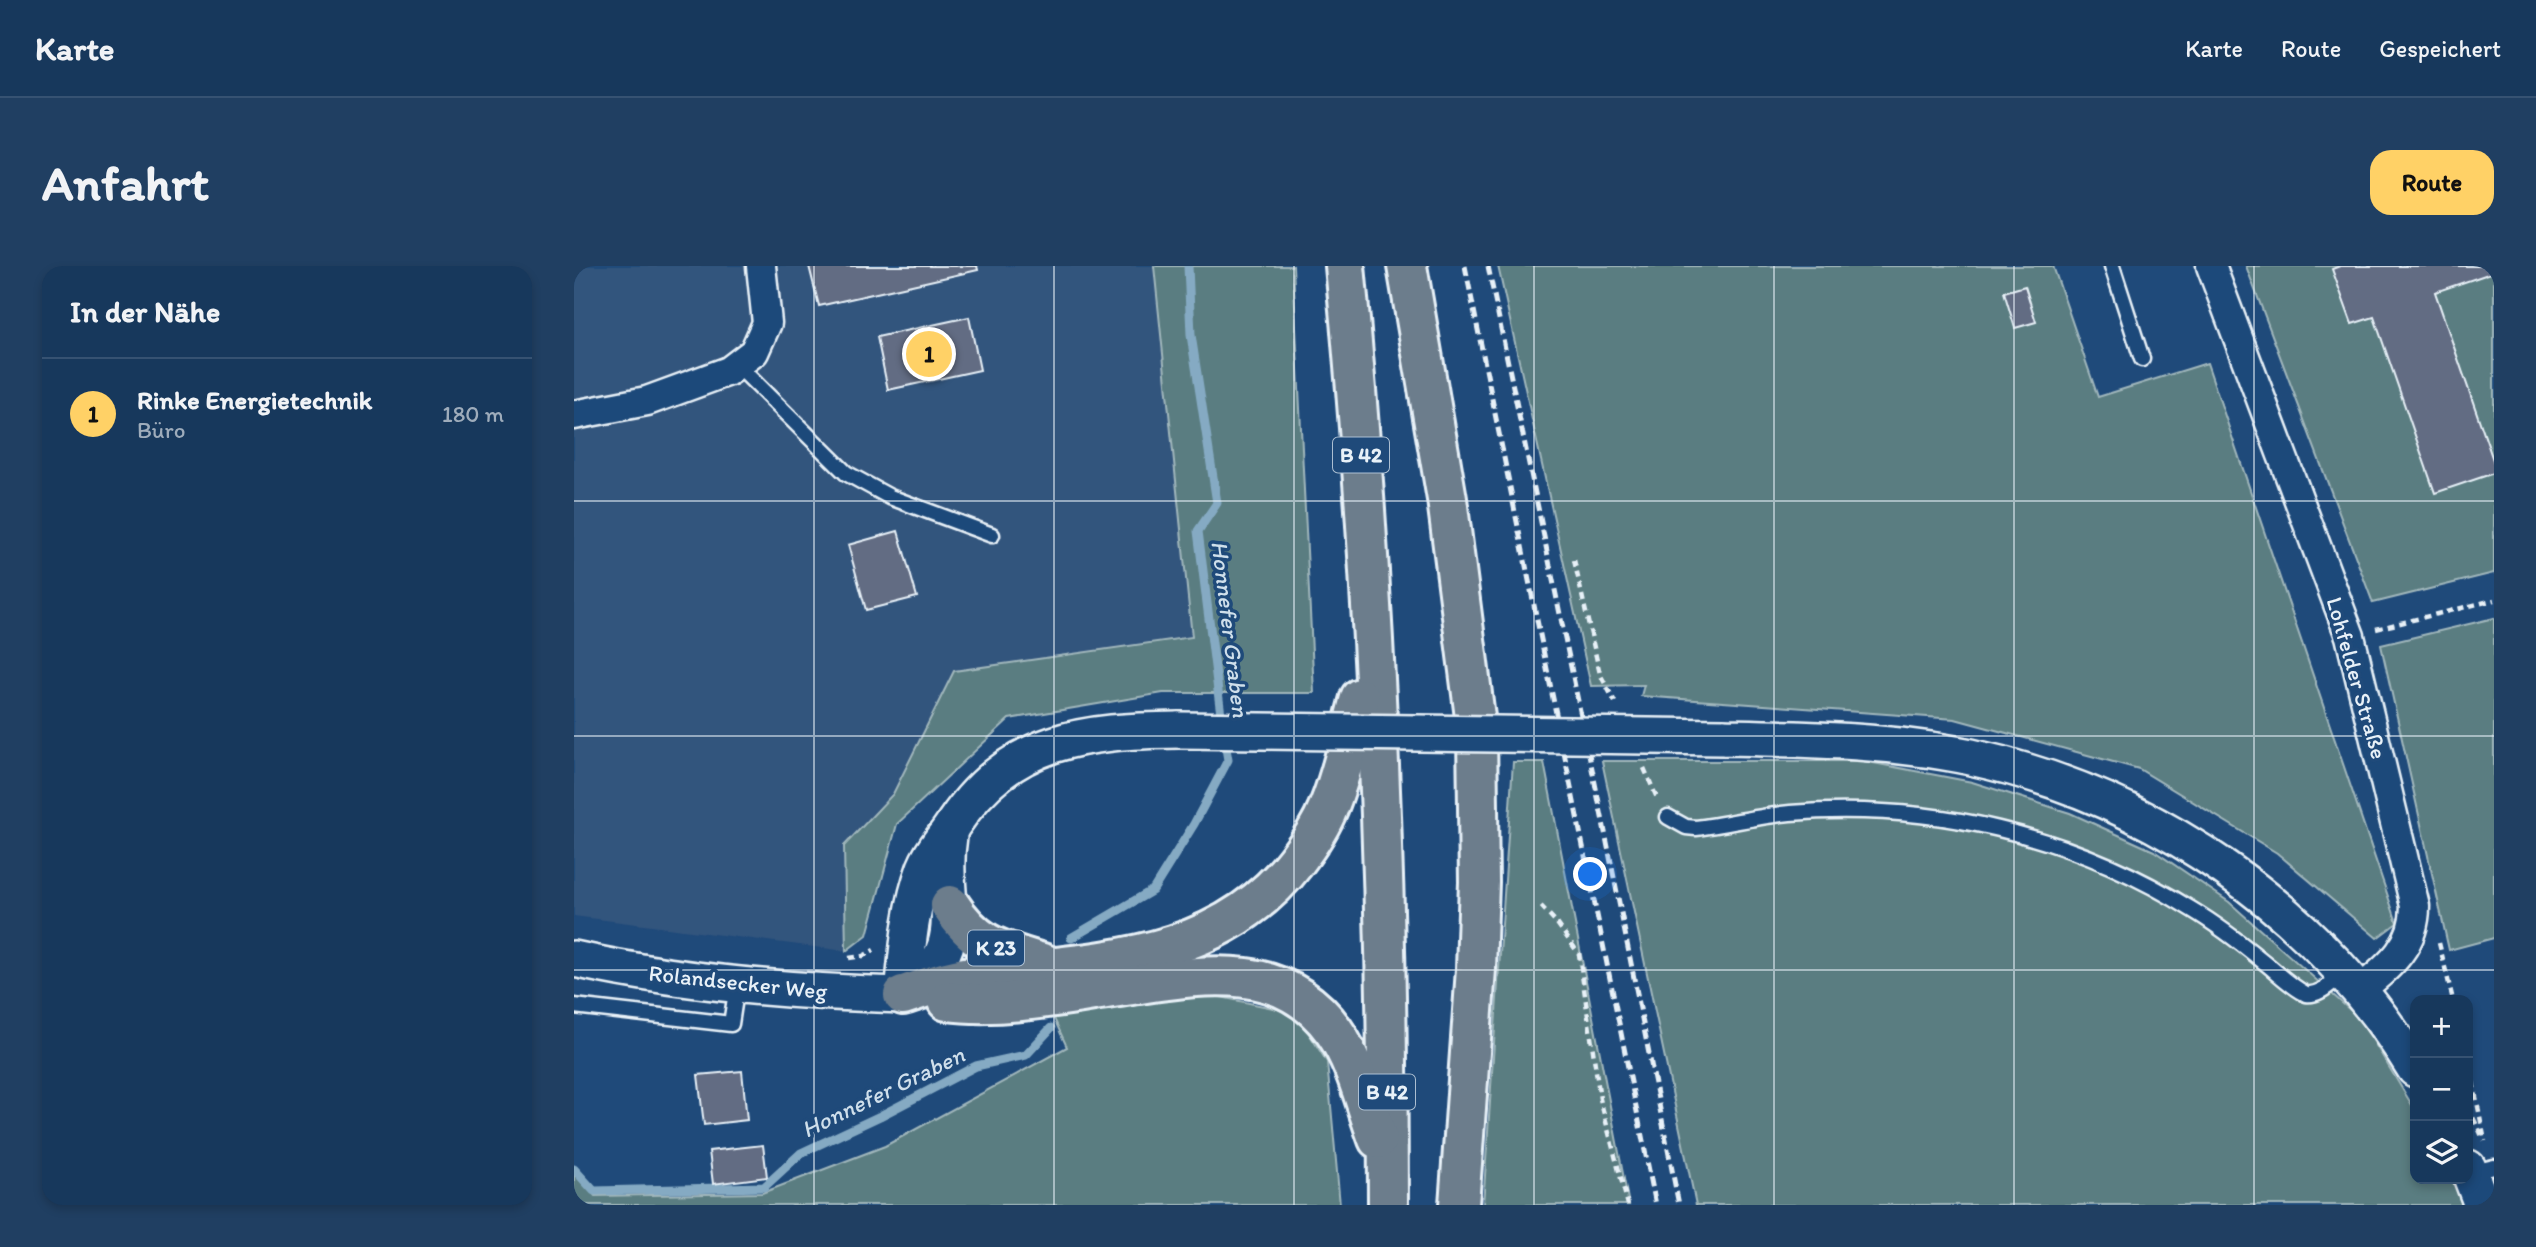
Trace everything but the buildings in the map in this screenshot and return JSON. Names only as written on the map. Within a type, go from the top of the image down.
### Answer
[{"type":"main road","name":"B 42","points":[[1345,266],[1374,645],[1384,914],[1388,1205]]},
{"type":"main road","points":[[1407,266],[1447,499],[1477,733],[1479,882],[1476,969],[1459,1205]]},
{"type":"main road","points":[[903,995],[962,978],[1106,961],[1186,941],[1237,918],[1282,879],[1304,850],[1329,807],[1374,645]]},
{"type":"main road","name":"K 23","points":[[950,905],[967,928],[988,944],[1057,968]]},
{"type":"main road","points":[[903,995],[967,1003],[999,1002],[1188,976],[1223,975],[1253,978],[1275,985],[1300,997],[1318,1012],[1345,1048],[1388,1166]]},
{"type":"street","points":[[574,415],[647,401],[729,371],[754,352],[767,323],[761,266]]},
{"type":"street","name":"Lohfelder Straße","points":[[2211,266],[2350,636],[2415,906],[2412,931],[2391,965],[2351,982]]},
{"type":"street","points":[[903,995],[919,886],[932,851],[983,787],[1030,753],[1073,738],[1143,730],[1180,730],[1837,740],[1945,753],[2017,768],[2120,806],[2155,824],[2211,858],[2274,905],[2351,982],[2382,1018],[2410,1061]]},
{"type":"street","name":"K 23","points":[[903,995],[918,985],[944,953],[950,932],[946,869],[950,829]]},
{"type":"street","name":"Rolandsecker Weg","points":[[574,959],[641,972],[737,985],[903,995]]},
{"type":"street","points":[[2477,1169],[2482,1205]]},
{"type":"lane","points":[[2112,266],[2142,359]]},
{"type":"lane","points":[[737,365],[846,473],[890,497],[992,535]]},
{"type":"lane","points":[[1668,817],[1686,827],[1696,828],[1787,814],[1861,811],[1954,819],[1998,829],[2042,840],[2087,856],[2158,890],[2200,915],[2306,994],[2318,993],[2351,982]]},
{"type":"lane","points":[[574,1006],[731,1024],[737,985]]},
{"type":"path","points":[[1574,560],[1600,674],[1616,704]]},
{"type":"path","points":[[2350,636],[2494,600]]},
{"type":"path","points":[[1541,906],[1579,954],[1601,1099],[1628,1205]]},
{"type":"path","points":[[2415,906],[2435,927],[2452,995]]},
{"type":"path","points":[[844,958],[863,956],[881,945]]},
{"type":"path","points":[[2473,1082],[2486,1143],[2473,1117]]},
{"type":"shaded area","points":[[574,266],[1154,266],[1192,637],[954,671],[893,794],[844,846],[846,951],[574,916]]},
{"type":"green space","points":[[1154,266],[1293,266],[1314,693],[1163,693],[1009,719],[897,824],[867,935],[846,951],[844,846],[893,794],[954,671],[1192,637]]},
{"type":"green space","points":[[1498,266],[2053,266],[2098,397],[2207,363],[2397,923],[2377,938],[2277,853],[2139,769],[1955,719],[1641,696],[1644,685],[1591,686]]},
{"type":"green space","points":[[2246,266],[2494,266],[2494,573],[2373,603]]},
{"type":"green space","points":[[2494,618],[2494,938],[2449,950],[2381,645]]},
{"type":"green space","points":[[1602,761],[1863,761],[1972,782],[2070,813],[2154,851],[2229,902],[2360,1019],[2410,1102],[2410,1184],[2456,1184],[2462,1205],[1696,1205]]},
{"type":"green space","points":[[1513,762],[1544,762],[1629,1205],[1483,1205]]},
{"type":"green space","points":[[1180,996],[1216,996],[1296,1013],[1327,1062],[1340,1205],[574,1205],[574,1171],[595,1196],[762,1193],[885,1146],[1067,1047],[1051,1012]]},
{"type":"waterway","name":"Honnefer Graben","points":[[1188,266],[1191,335],[1217,503],[1198,531],[1222,723]]},
{"type":"waterway","name":"Honnefer Graben","points":[[1071,938],[1153,890],[1194,824],[1228,760],[1224,737]]},
{"type":"waterway","name":"Honnefer Graben","points":[[574,1169],[594,1191],[764,1187],[801,1153],[976,1066],[1026,1055],[1051,1028]]},
{"type":"railway","points":[[1465,266],[1656,1205]]},
{"type":"railway","points":[[1488,266],[1679,1205]]},
{"type":"place","name":"Rinke Energietechnik","points":[[929,354]]}]
